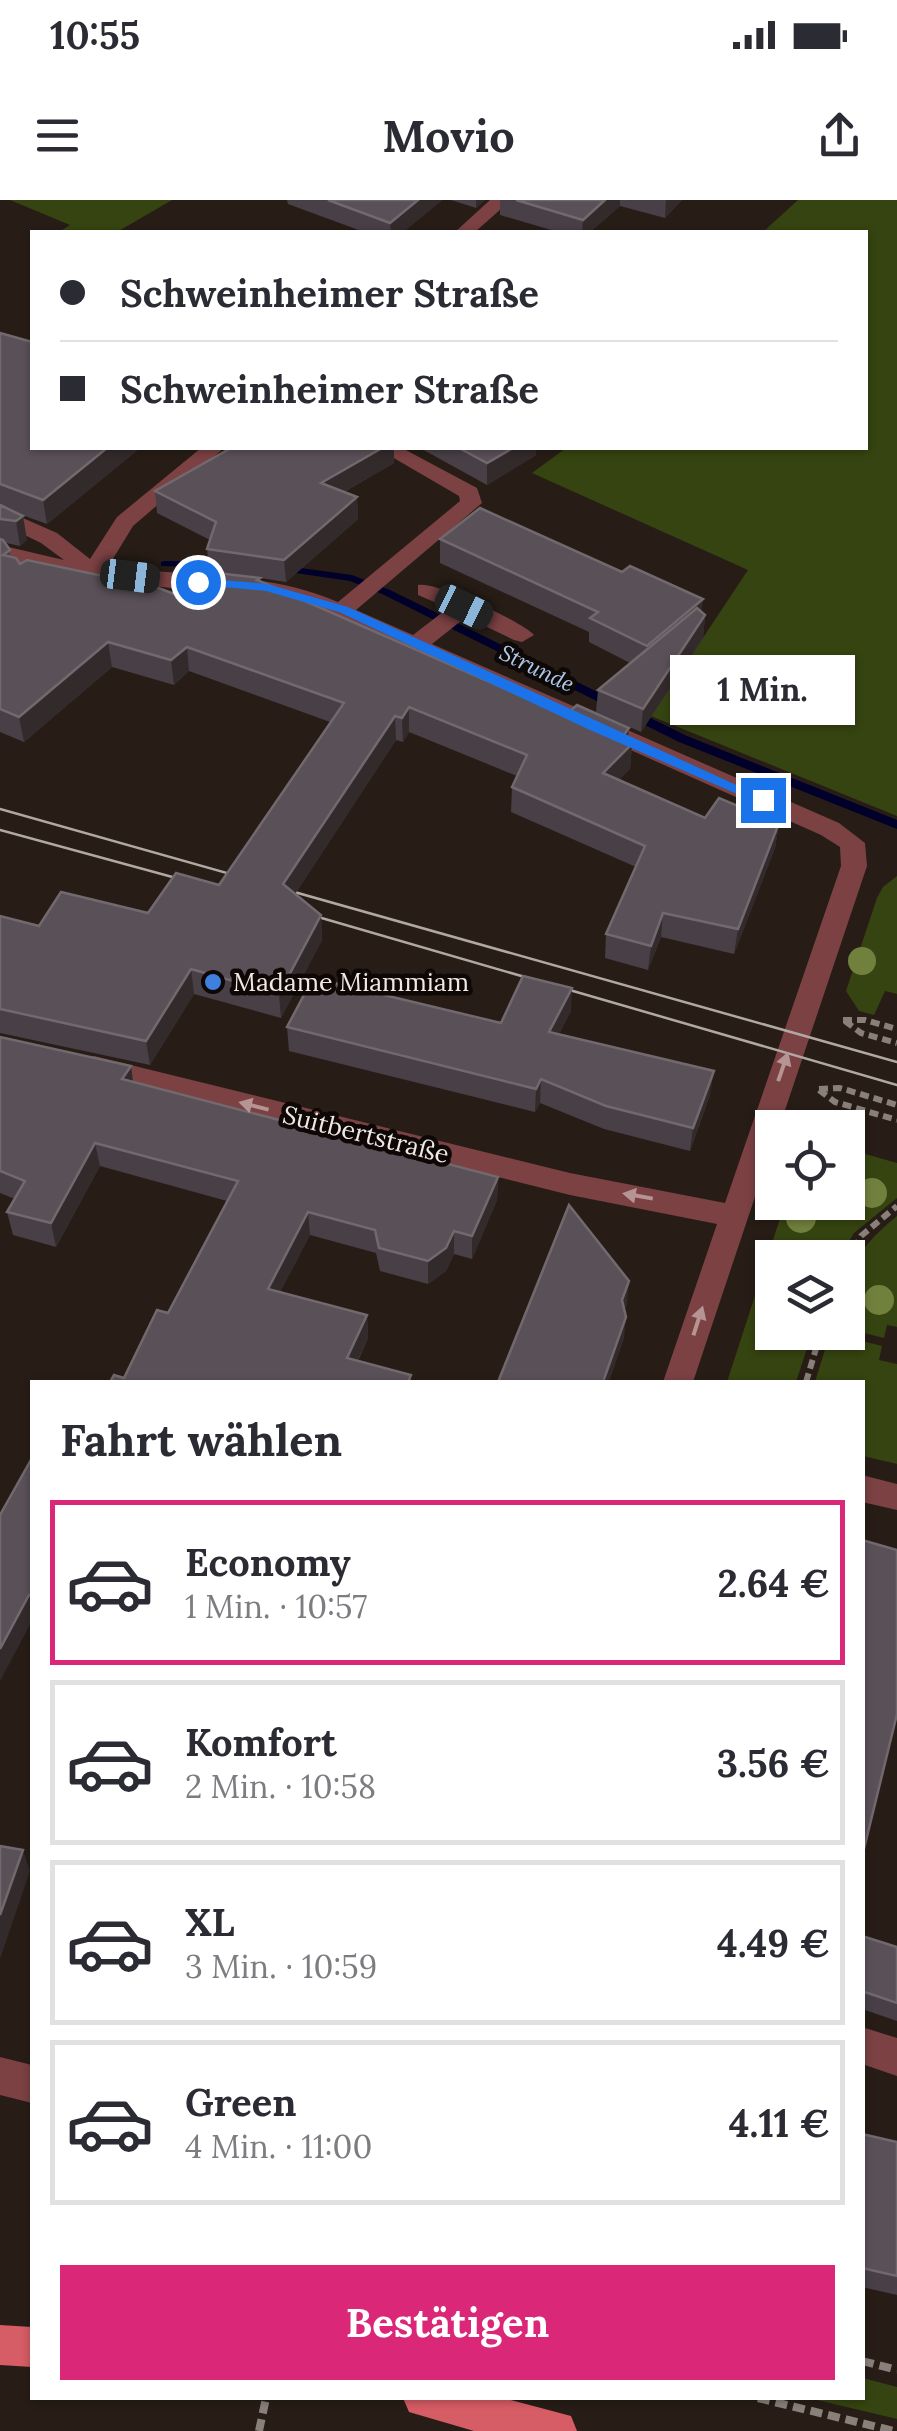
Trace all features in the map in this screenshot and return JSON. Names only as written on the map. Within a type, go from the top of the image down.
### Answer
[{"type":"main road","points":[[0,2344],[30,2347]]},
{"type":"main road","points":[[431,2400],[556,2431]]},
{"type":"street","points":[[466,230],[502,200]]},
{"type":"street","points":[[93,572],[126,522],[211,450]]},
{"type":"street","points":[[344,609],[471,503],[468,493],[391,450]]},
{"type":"street","points":[[0,514],[49,538],[93,572]]},
{"type":"street","points":[[0,552],[93,572],[267,588],[344,609],[522,635]]},
{"type":"street","points":[[426,590],[442,624],[595,728],[830,829],[852,843],[854,866],[679,1380]]},
{"type":"street","name":"Suitbertstraße","points":[[69,1060],[570,1184],[734,1216]]},
{"type":"street","points":[[865,1489],[897,1496]]},
{"type":"street","points":[[865,2046],[897,2057]]},
{"type":"street","points":[[0,2076],[30,2084]]},
{"type":"path","points":[[803,1011],[897,1029]]},
{"type":"path","points":[[844,1020],[860,1032],[897,1043]]},
{"type":"path","points":[[779,1080],[818,1089],[840,1088],[897,1105]]},
{"type":"path","points":[[818,1089],[834,1102],[897,1120]]},
{"type":"path","points":[[859,1240],[897,1206]]},
{"type":"path","points":[[807,1380],[816,1350]]},
{"type":"path","points":[[865,2363],[897,2370]]},
{"type":"path","points":[[259,2431],[266,2400]]},
{"type":"path","points":[[766,2400],[894,2431]]},
{"type":"green space","points":[[10,200],[172,200],[120,230],[62,230],[70,225]]},
{"type":"green space","points":[[798,200],[897,200],[897,816],[651,716],[748,570],[532,473],[563,450],[868,450],[868,230],[765,230]]},
{"type":"green space","points":[[897,876],[897,994],[885,991],[874,1015],[859,1011],[846,991],[877,898]]},
{"type":"green space","points":[[865,1154],[897,1163],[897,1198],[850,1240],[773,1240],[779,1220],[865,1220]]},
{"type":"green space","points":[[897,1216],[897,1327],[887,1325],[884,1338],[865,1333],[865,1248]]},
{"type":"green space","points":[[755,1296],[755,1350],[806,1350],[797,1380],[728,1380]]},
{"type":"green space","points":[[865,1342],[882,1346],[879,1360],[897,1364],[897,1464],[865,1456],[865,1380],[816,1380],[825,1350],[865,1350]]},
{"type":"green space","points":[[865,2379],[897,2387],[897,2419],[817,2400],[865,2400]]},
{"type":"building","points":[[328,200],[418,200],[390,223]]},
{"type":"building","points":[[516,200],[605,200],[583,220]]},
{"type":"building","points":[[0,333],[30,341],[30,450],[105,450],[43,500],[0,484]]},
{"type":"building","points":[[227,450],[379,450],[321,483],[357,497],[284,560],[207,549],[216,522],[155,491]]},
{"type":"building","points":[[463,450],[510,450],[487,463]]},
{"type":"building","points":[[0,505],[23,516],[16,521],[0,519]]},
{"type":"building","points":[[480,508],[622,572],[630,566],[703,599],[647,646],[590,618],[598,612],[440,539]]},
{"type":"building","points":[[0,539],[10,550],[3,555],[16,558],[20,564],[27,560],[117,579],[122,574],[190,600],[200,571],[260,578],[257,580],[565,715],[577,705],[629,728],[621,739],[632,744],[603,773],[705,818],[719,798],[779,823],[738,929],[663,913],[651,946],[606,934],[645,846],[512,787],[527,755],[409,707],[402,718],[395,716],[283,884],[321,915],[279,994],[191,969],[146,1041],[0,1009],[0,916],[39,926],[61,892],[148,913],[176,873],[219,885],[344,703],[187,647],[171,660],[108,642],[19,717],[0,709]]},
{"type":"building","points":[[697,608],[705,615],[643,709],[598,690]]},
{"type":"building","points":[[523,976],[572,988],[549,1032],[714,1071],[693,1128],[606,1106],[541,1079],[536,1089],[287,1027],[313,978],[501,1023]]},
{"type":"building","points":[[0,1037],[131,1066],[122,1079],[498,1177],[472,1236],[454,1231],[446,1248],[428,1261],[379,1248],[375,1230],[308,1212],[268,1289],[367,1315],[347,1358],[411,1375],[409,1380],[111,1380],[114,1375],[124,1378],[157,1310],[168,1313],[238,1181],[95,1143],[51,1223],[7,1212],[25,1181],[0,1171]]},
{"type":"building","points":[[569,1205],[629,1281],[622,1300],[626,1317],[604,1380],[499,1380]]},
{"type":"building","points":[[30,1462],[30,1595],[0,1649],[0,1515]]},
{"type":"building","points":[[865,1541],[897,1550],[897,1714],[865,1845]]},
{"type":"building","points":[[0,1846],[23,1850],[0,1915]]},
{"type":"building","points":[[865,1937],[897,1947],[897,2003],[865,1992]]},
{"type":"building","points":[[865,2135],[897,2142],[897,2276],[865,2269]]},
{"type":"waterway","name":"Strunde","points":[[165,564],[226,565]]},
{"type":"waterway","name":"Strunde","points":[[279,568],[352,578],[386,592],[683,739],[897,825]]},
{"type":"tram line","points":[[0,809],[897,1062]]},
{"type":"tram line","points":[[0,830],[198,884]]},
{"type":"tram line","points":[[294,910],[897,1085]]},
{"type":"place","name":"Madame Miammiam","points":[[213,982]]},
{"type":"route","points":[[198,582],[267,588],[344,609],[595,728],[763,800]]}]
